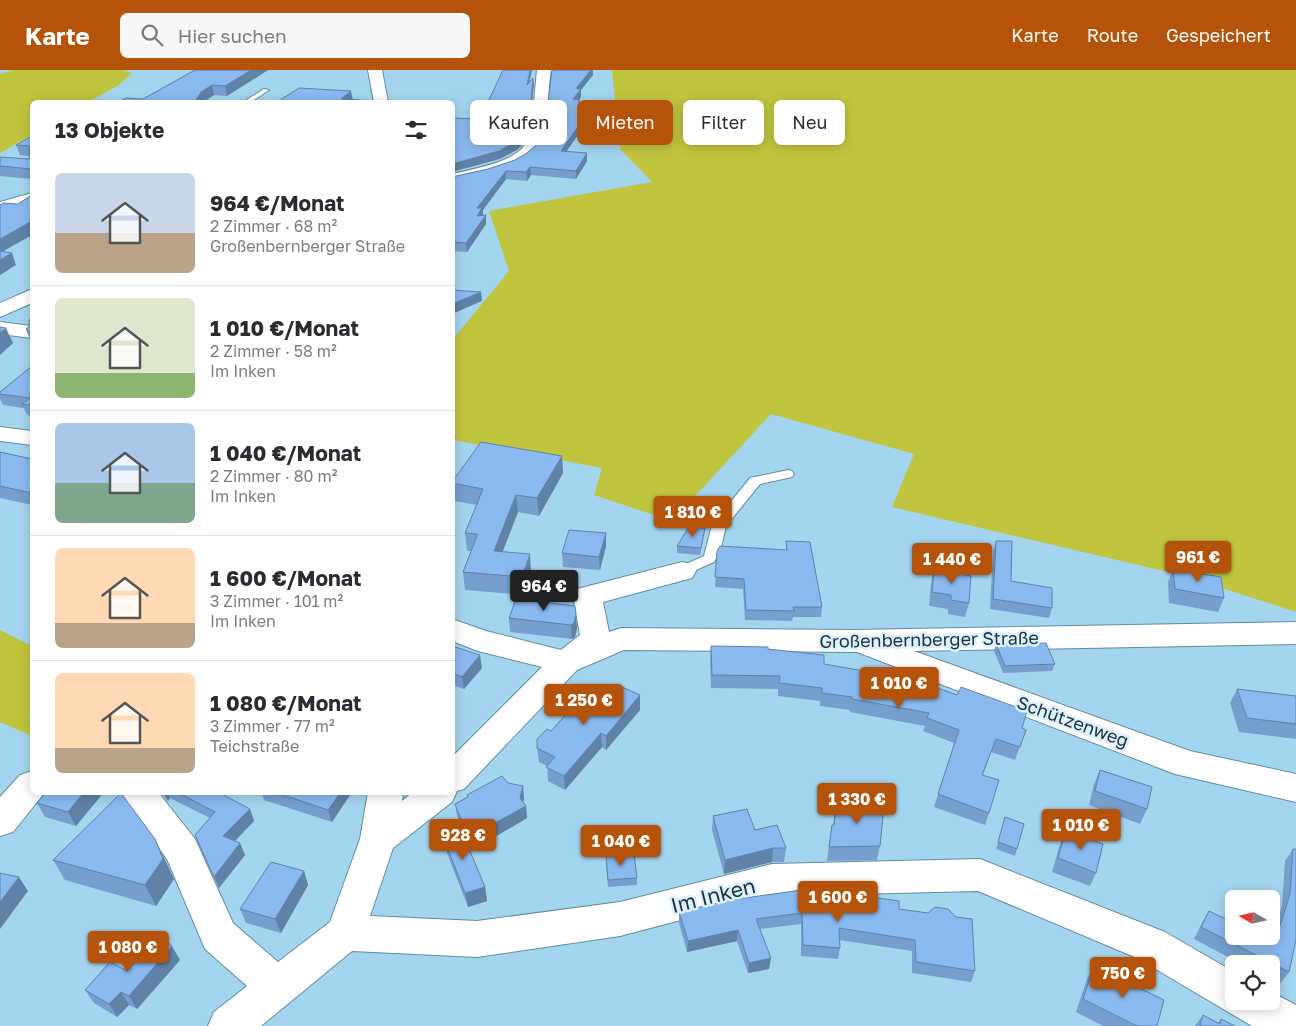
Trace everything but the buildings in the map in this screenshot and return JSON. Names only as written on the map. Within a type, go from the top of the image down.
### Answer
[{"type":"street","points":[[376,70],[381,100]]},
{"type":"street","points":[[455,178],[492,168],[518,158],[532,147],[537,125],[544,70]]},
{"type":"street","points":[[0,208],[30,199]]},
{"type":"street","points":[[0,311],[30,296]]},
{"type":"street","points":[[0,328],[30,332]]},
{"type":"street","points":[[0,434],[30,438]]},
{"type":"street","name":"Großenbernberger Straße","points":[[455,776],[566,662],[596,639],[587,596],[682,571]]},
{"type":"street","points":[[455,630],[478,640],[566,662]]},
{"type":"street","name":"Großenbernberger Straße","points":[[566,662],[621,640],[853,641],[1296,632]]},
{"type":"street","name":"Schützenweg","points":[[853,641],[1188,764],[1296,788]]},
{"type":"street","points":[[0,821],[30,787]]},
{"type":"street","points":[[139,795],[182,850],[219,936],[278,988]]},
{"type":"street","points":[[229,1026],[345,933],[378,839],[385,795]]},
{"type":"street","points":[[378,839],[436,795]]},
{"type":"street","name":"Im Inken","points":[[345,933],[477,939],[620,919],[772,880],[980,875],[1151,945],[1225,989]]},
{"type":"street","points":[[1263,1010],[1294,1026]]},
{"type":"lane","points":[[250,100],[266,90]]},
{"type":"lane","points":[[682,571],[709,559],[713,552],[719,526],[755,481],[788,474]]},
{"type":"shaded area","points":[[13,70],[123,70],[132,73],[119,85],[92,100],[30,100],[30,136],[0,153],[0,74]]},
{"type":"shaded area","points":[[612,70],[1296,70],[1296,612],[1185,576],[892,507],[914,454],[771,414],[672,521],[594,495],[602,468],[455,440],[455,337],[509,271],[489,211],[652,182],[620,149],[620,145],[673,145],[673,100],[615,100]]},
{"type":"shaded area","points":[[0,630],[30,645],[30,735],[0,722]]}]
